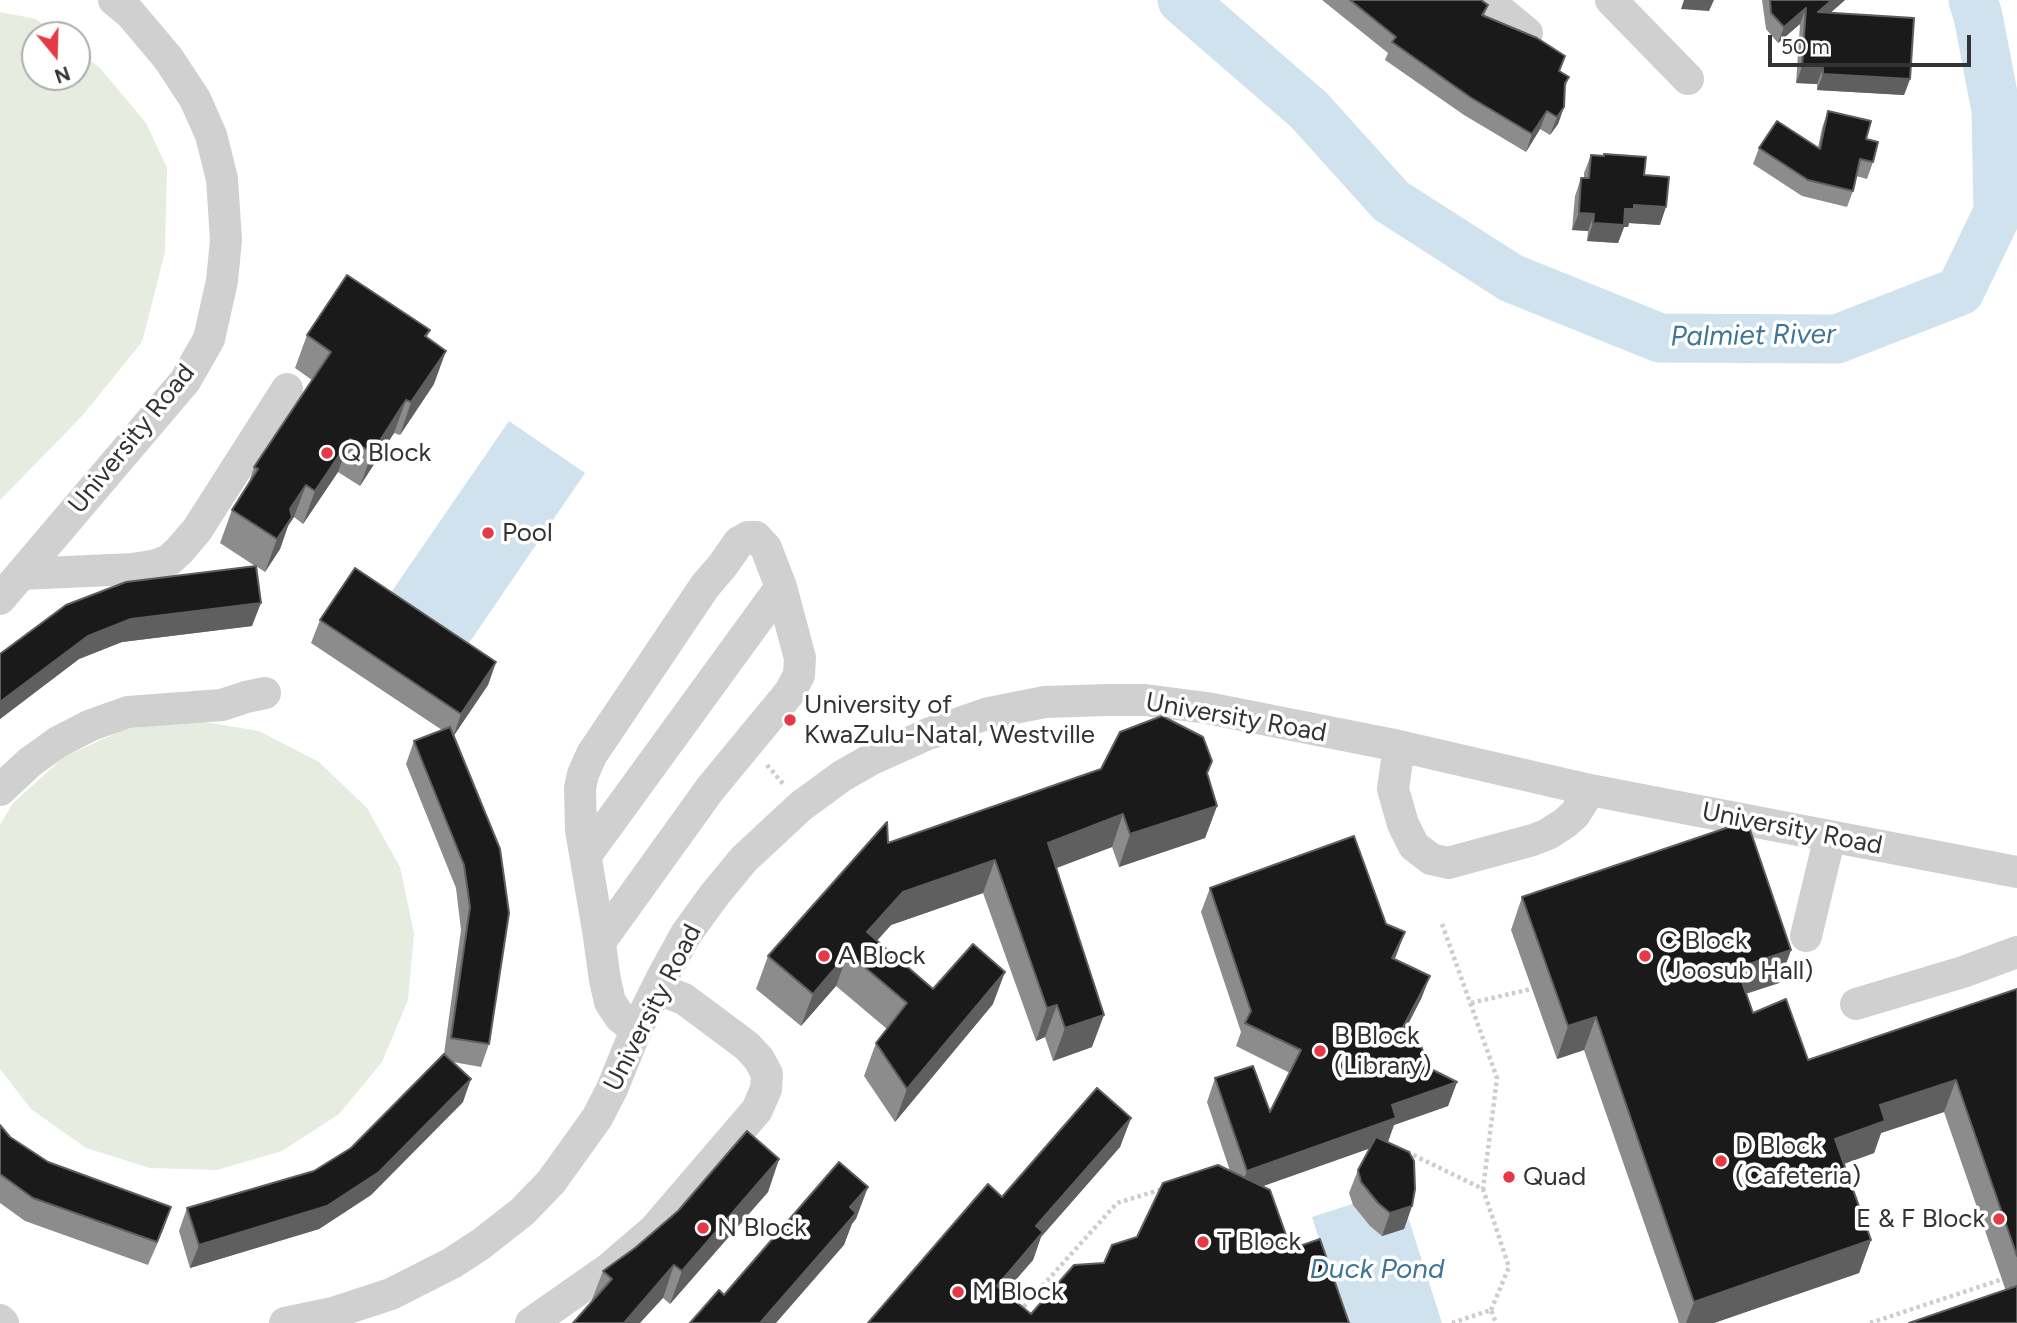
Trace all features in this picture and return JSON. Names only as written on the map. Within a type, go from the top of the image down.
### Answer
[{"type":"street","name":"University Road","points":[[0,599],[185,381],[209,339],[222,281],[226,240],[222,179],[211,135],[195,99],[168,58],[130,13],[114,0]]},
{"type":"street","points":[[1487,0],[1527,33]]},
{"type":"street","points":[[1611,0],[1688,79]]},
{"type":"street","points":[[21,574],[133,569],[169,560],[197,530],[287,389]]},
{"type":"street","points":[[600,942],[710,789],[790,692],[799,674],[800,658],[781,587],[765,548],[756,537],[748,537],[739,542],[705,586],[592,754],[583,774],[580,788],[581,830],[610,1002],[620,1017],[636,1030]]},
{"type":"street","points":[[586,855],[781,587]]},
{"type":"street","points":[[0,790],[30,762],[58,742],[91,725],[128,712],[222,705],[265,693]]},
{"type":"street","name":"University Road","points":[[285,1323],[328,1318],[391,1294],[452,1263],[522,1212],[551,1182],[597,1118],[636,1030],[686,934],[744,859],[800,806],[842,776],[928,734],[989,713],[1045,702],[1144,700],[1207,708],[1399,746],[1590,790],[2017,872]]},
{"type":"street","points":[[1399,746],[1393,789],[1403,824],[1415,846],[1431,859],[1448,863],[1548,834],[1575,814],[1590,790]]},
{"type":"street","points":[[1806,936],[1830,836]]},
{"type":"street","points":[[1856,1004],[1963,972],[2017,952]]},
{"type":"street","points":[[531,1323],[611,1267],[654,1230],[757,1110],[766,1089],[766,1073],[759,1059],[747,1046],[684,999],[658,989]]},
{"type":"path","points":[[769,767],[788,790]]},
{"type":"path","points":[[1442,924],[1497,1078],[1483,1189],[1509,1267],[1492,1310],[1496,1323]]},
{"type":"path","points":[[1471,1003],[1531,989]]},
{"type":"path","points":[[1400,1149],[1483,1189]]},
{"type":"path","points":[[1018,1313],[1118,1203],[1171,1186]]},
{"type":"path","points":[[1870,1323],[2003,1279]]},
{"type":"path","points":[[1452,1323],[1492,1310]]},
{"type":"shaded area","points":[[0,12],[39,21],[21,21],[21,91],[91,91],[91,61],[146,123],[167,168],[165,252],[142,342],[82,416],[0,500]]},
{"type":"shaded area","points":[[192,720],[259,731],[319,762],[367,808],[400,867],[414,933],[408,1000],[382,1062],[339,1114],[282,1151],[217,1170],[150,1168],[86,1148],[31,1109],[0,1069],[0,825],[13,803],[64,757],[125,729]]},
{"type":"water","name":"Pool","points":[[509,421],[585,473],[467,646],[390,594]]},
{"type":"water","name":"Duck Pond","points":[[1399,1189],[1442,1323],[1346,1323],[1312,1217]]},
{"type":"building","points":[[1350,0],[1481,0],[1488,5],[1482,15],[1537,38],[1565,56],[1559,71],[1569,77],[1565,83],[1564,107],[1557,117],[1547,111],[1532,134],[1470,97],[1392,42],[1396,37]]},
{"type":"building","points":[[1770,0],[1832,0],[1818,12],[1914,18],[1910,79],[1823,74],[1823,68],[1802,67],[1806,8],[1784,27],[1771,13]]},
{"type":"building","points":[[1828,111],[1871,121],[1866,139],[1878,142],[1873,162],[1860,159],[1853,191],[1808,180],[1759,148],[1777,121],[1820,149]]},
{"type":"building","points":[[1591,155],[1646,157],[1644,175],[1669,177],[1666,207],[1634,205],[1634,209],[1625,209],[1624,225],[1593,223],[1594,214],[1579,213],[1581,178],[1589,178]]},
{"type":"building","name":"Q Block","points":[[347,275],[430,330],[425,336],[446,351],[411,402],[406,400],[372,453],[350,439],[315,491],[306,485],[290,509],[292,517],[277,539],[232,510],[258,469],[254,467],[331,352],[307,335]]},
{"type":"building","points":[[256,566],[261,603],[131,619],[88,636],[0,702],[0,654],[66,605],[126,582]]},
{"type":"building","points":[[355,568],[496,662],[461,714],[320,620]]},
{"type":"building","points":[[1162,716],[1203,737],[1212,761],[1207,773],[1217,806],[1130,834],[1123,814],[1048,843],[1104,1015],[1065,1028],[1057,1005],[1047,1008],[995,860],[903,892],[867,932],[933,989],[973,944],[1005,972],[907,1089],[876,1043],[907,1003],[848,953],[813,994],[768,956],[887,822],[888,843],[1101,769],[1120,732]]},
{"type":"building","points":[[450,727],[500,849],[509,913],[489,1044],[451,1038],[470,907],[464,865],[414,741]]},
{"type":"building","points":[[1747,821],[1791,950],[1737,968],[1753,1013],[1786,999],[1808,1060],[2017,989],[2017,1256],[1956,1080],[1880,1105],[1885,1121],[1835,1139],[1871,1240],[1694,1302],[1596,1017],[1568,1026],[1522,897]]},
{"type":"building","name":"B Block (Library)","points":[[1354,836],[1386,924],[1405,932],[1392,958],[1430,976],[1401,1031],[1419,1040],[1429,1068],[1457,1082],[1392,1105],[1396,1118],[1247,1171],[1215,1078],[1253,1066],[1270,1112],[1301,1050],[1245,1023],[1251,1011],[1210,888]]},
{"type":"building","points":[[444,1054],[471,1079],[379,1172],[327,1206],[199,1245],[187,1208],[314,1171],[351,1148]]},
{"type":"building","points":[[1097,1088],[1131,1118],[1036,1226],[1043,1232],[997,1286],[1031,1314],[1074,1265],[1104,1263],[1112,1245],[1137,1237],[1163,1183],[1218,1165],[1270,1190],[1291,1249],[1320,1239],[1349,1323],[868,1323],[988,1184],[1002,1197]]},
{"type":"building","points":[[0,1125],[10,1137],[48,1162],[171,1207],[157,1242],[33,1198],[0,1174]]},
{"type":"building","name":"N Block","points":[[747,1131],[779,1159],[682,1271],[674,1265],[624,1323],[573,1323],[612,1279],[603,1271],[678,1211]]},
{"type":"building","points":[[1376,1137],[1409,1152],[1414,1161],[1415,1189],[1412,1206],[1390,1213],[1361,1182],[1358,1170]]},
{"type":"building","points":[[839,1162],[868,1187],[850,1207],[856,1213],[760,1323],[690,1323],[719,1290],[724,1295]]},
{"type":"building","points":[[2017,1286],[2017,1323],[1909,1323]]},
{"type":"waterway","name":"Palmiet River","points":[[1182,0],[1309,110],[1391,201],[1511,278],[1660,338],[1837,339],[1960,291],[1998,212],[1996,110],[1973,0]]},
{"type":"place","name":"Q Block","points":[[327,453]]},
{"type":"place","name":"Pool","points":[[488,533]]},
{"type":"place","name":"University of KwaZulu-Natal, Westville","points":[[790,720]]},
{"type":"place","name":"A Block","points":[[824,956]]},
{"type":"place","name":"C Block (Joosub Hall)","points":[[1645,956]]},
{"type":"place","name":"B Block (Library)","points":[[1320,1051]]},
{"type":"place","name":"D Block (Cafeteria)","points":[[1721,1161]]},
{"type":"place","name":"Quad","points":[[1509,1177]]},
{"type":"place","name":"E & F Block","points":[[1999,1219]]},
{"type":"place","name":"N Block","points":[[703,1228]]},
{"type":"place","name":"T Block","points":[[1203,1242]]},
{"type":"place","name":"M Block","points":[[958,1292]]}]
